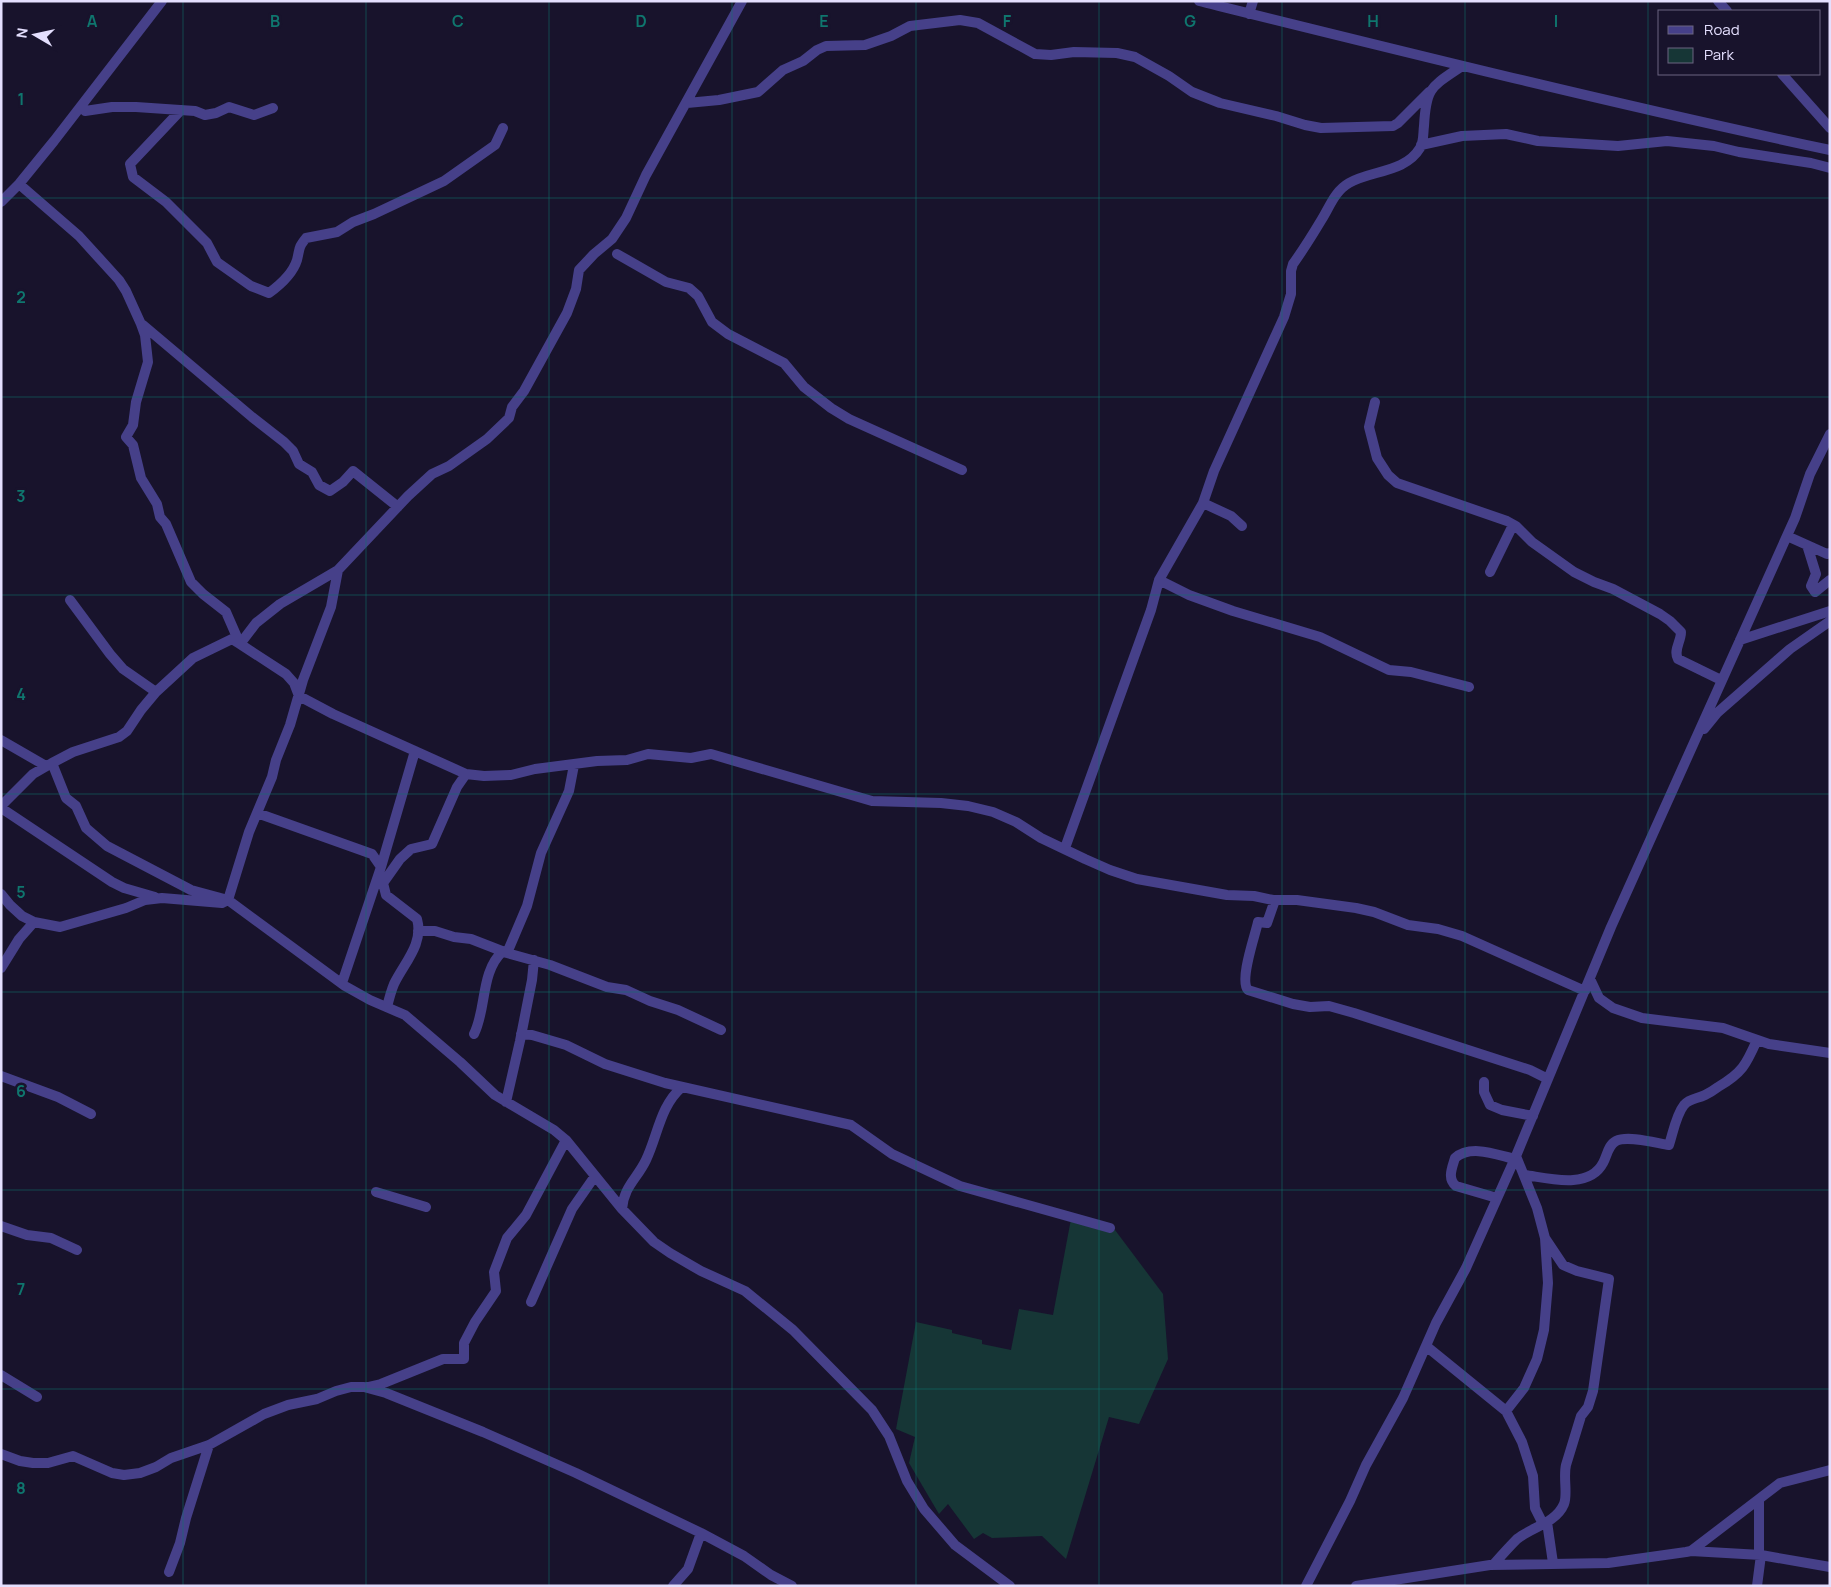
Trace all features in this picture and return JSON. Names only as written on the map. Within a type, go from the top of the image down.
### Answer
[{"type":"street","points":[[1,202],[18,184],[162,1]]},
{"type":"street","points":[[240,644],[256,623],[280,604],[338,570],[432,474],[449,466],[487,439],[509,418],[512,407],[524,392],[567,313],[576,289],[579,270],[612,239],[626,218],[646,176],[742,1]]},
{"type":"street","points":[[1199,1],[1462,66],[1830,150]]},
{"type":"street","points":[[1249,14],[1253,1]]},
{"type":"street","points":[[687,103],[719,100],[758,92],[784,70],[803,61],[817,50],[826,46],[865,45],[891,36],[910,26],[960,20],[978,22],[1035,54],[1051,55],[1074,52],[1117,53],[1135,57],[1169,76],[1192,92],[1220,103],[1321,128],[1393,126],[1438,83],[1462,66]]},
{"type":"street","points":[[1783,75],[1830,128]]},
{"type":"street","points":[[1065,848],[1151,610],[1159,580],[1203,504],[1214,471],[1284,318],[1291,294],[1290,271],[1293,264],[1332,200],[1339,192],[1349,183],[1386,171],[1408,160],[1420,149],[1423,140],[1425,107],[1429,92]]},
{"type":"street","points":[[85,110],[112,107],[194,111],[206,115],[229,107],[254,114],[273,108]]},
{"type":"street","points":[[181,110],[130,164],[133,177],[166,202],[207,243],[217,262],[251,286],[269,293],[277,288],[292,271],[298,248],[306,238],[337,232],[353,222],[444,181],[495,145],[503,128]]},
{"type":"street","points":[[1421,145],[1462,136],[1506,134],[1538,141],[1618,146],[1667,141],[1714,146],[1830,168]]},
{"type":"street","points":[[18,184],[79,236],[119,280],[126,291],[141,324],[147,343],[148,362],[138,394],[133,425],[126,437],[133,445],[141,478],[157,504],[160,516],[166,524],[191,582],[226,612],[240,644]]},
{"type":"street","points":[[617,254],[666,282],[689,288],[698,296],[712,322],[728,334],[784,363],[804,387],[831,408],[848,418],[962,470]]},
{"type":"street","points":[[141,324],[284,442],[293,451],[300,464],[312,472],[319,485],[330,491],[343,482],[353,471],[398,507]]},
{"type":"street","points":[[1375,402],[1369,427],[1377,458],[1388,475],[1397,483],[1513,525],[1532,542],[1574,572],[1620,592],[1665,617],[1680,632],[1681,638],[1675,652],[1678,659],[1721,680]]},
{"type":"street","points":[[1306,1586],[1466,1268],[1721,680],[1795,518],[1810,474],[1830,434]]},
{"type":"street","points":[[1203,504],[1231,516],[1242,526]]},
{"type":"street","points":[[1490,572],[1513,525]]},
{"type":"street","points":[[1787,536],[1829,553]]},
{"type":"street","points":[[1807,545],[1816,574],[1811,586],[1815,592],[1830,580]]},
{"type":"street","points":[[338,570],[331,607],[299,696],[272,777],[258,806],[228,900],[217,903],[162,898],[138,893],[112,882],[1,807],[33,774],[73,752],[119,737],[127,731],[156,692],[193,658],[232,639],[286,674],[294,683],[299,696],[333,714],[466,774],[511,775],[535,768],[597,761],[627,760],[648,754],[691,758],[712,754],[872,801],[941,803],[968,806],[994,812],[1016,822],[1041,838],[1110,870],[1137,879],[1226,895],[1254,896],[1275,900],[1297,900],[1356,908],[1374,912],[1408,925],[1438,929],[1462,936],[1585,991]]},
{"type":"street","points":[[1159,580],[1189,595],[1233,611],[1320,637],[1389,670],[1411,672],[1469,686]]},
{"type":"street","points":[[70,600],[123,669],[156,692]]},
{"type":"street","points":[[1740,640],[1830,612]]},
{"type":"street","points":[[1693,744],[1717,712],[1790,649],[1830,621]]},
{"type":"street","points":[[1,740],[49,765],[66,798],[75,805],[86,828],[107,846],[191,890],[228,900],[342,984],[370,1000],[405,1015],[495,1095],[554,1130],[566,1140],[647,1237],[661,1248],[701,1271],[745,1291],[793,1330],[872,1410],[889,1436],[906,1481],[924,1509],[955,1545],[1010,1586]]},
{"type":"street","points":[[342,984],[381,867],[415,751]]},
{"type":"street","points":[[474,1034],[479,1023],[486,982],[495,958],[505,952],[526,906],[541,853],[569,791],[574,765]]},
{"type":"street","points":[[387,1007],[394,985],[415,948],[418,930],[417,919],[386,895],[383,883],[400,859],[411,849],[432,844],[457,787],[466,774]]},
{"type":"street","points":[[257,813],[372,854],[381,867]]},
{"type":"street","points":[[1,894],[16,911],[34,922],[60,927],[120,910],[145,900],[162,898]]},
{"type":"street","points":[[1275,900],[1268,923],[1258,922],[1244,982],[1248,990],[1293,1004],[1310,1007],[1329,1006],[1361,1015],[1530,1070],[1548,1079]]},
{"type":"street","points":[[1,968],[19,939],[34,922]]},
{"type":"street","points":[[418,930],[435,931],[454,937],[471,939],[505,952],[550,965],[607,987],[626,990],[650,1001],[678,1010],[721,1030]]},
{"type":"street","points":[[506,1102],[532,980],[534,960]]},
{"type":"street","points":[[1590,979],[1599,998],[1613,1008],[1642,1018],[1723,1028],[1769,1044],[1830,1053]]},
{"type":"street","points":[[521,1034],[532,1035],[566,1045],[605,1064],[640,1076],[851,1125],[892,1154],[960,1186],[1110,1228]]},
{"type":"street","points":[[1524,1174],[1574,1180],[1588,1176],[1602,1166],[1610,1146],[1615,1141],[1625,1138],[1669,1145],[1680,1110],[1685,1103],[1692,1098],[1705,1095],[1742,1070],[1758,1040]]},
{"type":"street","points":[[1,1076],[58,1098],[91,1114]]},
{"type":"street","points":[[1484,1082],[1486,1099],[1490,1105],[1502,1110],[1533,1116]]},
{"type":"street","points":[[622,1208],[627,1188],[647,1159],[656,1131],[670,1100],[682,1087]]},
{"type":"street","points":[[1,1454],[20,1461],[33,1463],[48,1463],[73,1456],[101,1469],[124,1475],[140,1473],[156,1468],[171,1458],[209,1445],[264,1414],[288,1405],[317,1399],[336,1390],[382,1384],[443,1358],[464,1359],[464,1343],[475,1322],[496,1291],[494,1272],[507,1238],[526,1216],[566,1140]]},
{"type":"street","points":[[1497,1198],[1453,1184],[1451,1175],[1454,1161],[1457,1156],[1471,1151],[1515,1158]]},
{"type":"street","points":[[1506,1411],[1524,1388],[1541,1347],[1548,1283],[1545,1238],[1524,1174],[1515,1158]]},
{"type":"street","points":[[531,1302],[572,1209],[595,1176]]},
{"type":"street","points":[[376,1192],[426,1207]]},
{"type":"street","points":[[1,1226],[27,1235],[52,1238],[77,1250]]},
{"type":"street","points":[[1493,1565],[1516,1540],[1545,1523],[1564,1505],[1564,1473],[1566,1465],[1581,1416],[1588,1407],[1593,1391],[1600,1331],[1609,1279],[1577,1271],[1564,1265],[1545,1238]]},
{"type":"street","points":[[1426,1346],[1506,1411],[1522,1442],[1533,1476],[1536,1508],[1545,1523],[1553,1563]]},
{"type":"street","points":[[1,1375],[37,1396]]},
{"type":"street","points":[[364,1387],[386,1393],[497,1438],[576,1473],[701,1533],[744,1556],[792,1586]]},
{"type":"street","points":[[168,1572],[180,1543],[209,1445]]},
{"type":"street","points":[[1691,1551],[1759,1501],[1780,1483],[1830,1470]]},
{"type":"street","points":[[1757,1586],[1760,1555],[1759,1501]]},
{"type":"street","points":[[673,1586],[688,1569],[701,1533]]},
{"type":"street","points":[[1356,1586],[1493,1565],[1608,1563],[1691,1551],[1760,1555],[1830,1567]]},
{"type":"green space","points":[[1071,1219],[1115,1230],[1163,1294],[1168,1359],[1139,1424],[1109,1417],[1066,1559],[1042,1536],[992,1538],[983,1533],[974,1539],[948,1504],[939,1514],[909,1463],[915,1437],[896,1429],[916,1322],[952,1330],[952,1333],[982,1340],[982,1344],[1011,1350],[1019,1309],[1053,1315]]}]
